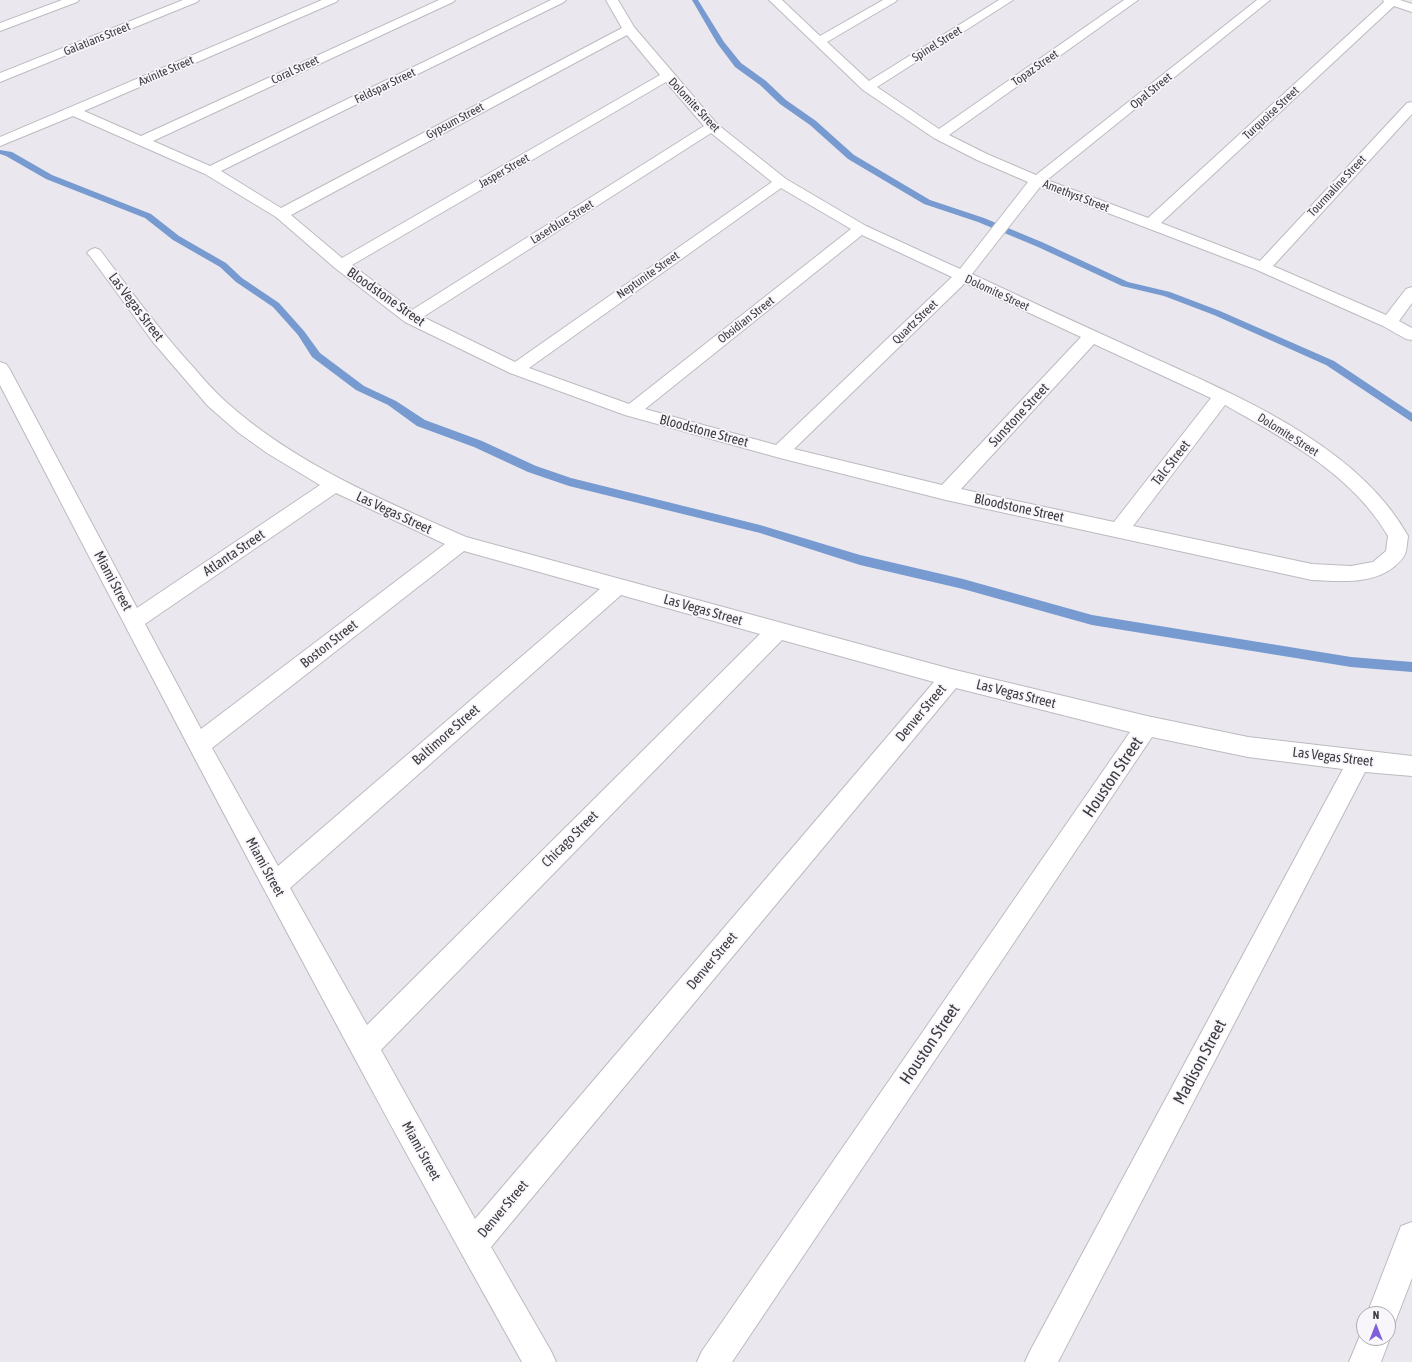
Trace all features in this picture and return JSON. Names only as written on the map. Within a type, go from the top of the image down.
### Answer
[{"type":"street","points":[[0,27],[73,0]]},
{"type":"street","name":"Galatians Street","points":[[0,78],[193,0]]},
{"type":"street","name":"Axinite Street","points":[[2,141],[332,0]]},
{"type":"street","name":"Coral Street","points":[[141,141],[449,0]]},
{"type":"street","name":"Feldspar Street","points":[[210,171],[560,0]]},
{"type":"street","name":"Dolomite Street","points":[[612,0],[629,29],[712,127],[781,182],[861,229],[1091,337],[1222,396],[1286,432],[1324,457],[1360,487],[1383,512],[1398,536],[1395,554]]},
{"type":"street","name":"Amethyst Street","points":[[775,0],[868,87],[939,135],[982,157],[1037,181],[1263,267],[1389,322],[1412,335]]},
{"type":"street","points":[[820,41],[891,0]]},
{"type":"street","name":"Spinel Street","points":[[868,87],[1007,0]]},
{"type":"street","name":"Topaz Street","points":[[939,135],[1132,0]]},
{"type":"street","name":"Opal Street","points":[[1037,181],[1264,0]]},
{"type":"street","points":[[1390,1],[1412,8]]},
{"type":"street","name":"Turquoise Street","points":[[1150,224],[1390,1]]},
{"type":"street","name":"Gypsum Street","points":[[281,214],[629,29]]},
{"type":"street","name":"Jasper Street","points":[[341,266],[668,76]]},
{"type":"street","name":"Tourmaline Street","points":[[1263,267],[1412,106]]},
{"type":"street","name":"Bloodstone Street","points":[[74,111],[210,171],[281,214],[341,266],[411,318],[516,369],[631,411],[780,452],[946,492],[1312,572],[1351,574],[1379,568],[1395,554]]},
{"type":"street","name":"Laserblue Street","points":[[411,318],[712,127]]},
{"type":"street","name":"Quartz Street","points":[[780,452],[962,276],[1037,181]]},
{"type":"street","name":"Neptunite Street","points":[[516,369],[781,182]]},
{"type":"street","name":"Obsidian Street","points":[[631,411],[861,229]]},
{"type":"street","name":"Las Vegas Street","points":[[95,253],[160,340],[218,405],[250,432],[287,457],[334,485],[391,513],[460,542],[951,678],[1147,726],[1248,747],[1358,761],[1412,766]]},
{"type":"street","points":[[1389,322],[1412,292]]},
{"type":"street","name":"Sunstone Street","points":[[946,492],[1091,337]]},
{"type":"street","name":"Miami Street","points":[[0,368],[198,745],[473,1245],[540,1362]]},
{"type":"street","name":"Talc Street","points":[[1119,530],[1222,396]]},
{"type":"street","name":"Atlanta Street","points":[[134,621],[334,485]]},
{"type":"street","name":"Boston Street","points":[[198,745],[460,542]]},
{"type":"street","name":"Baltimore Street","points":[[275,885],[618,586]]},
{"type":"street","name":"Chicago Street","points":[[364,1047],[777,631]]},
{"type":"street","name":"Denver Street","points":[[473,1245],[951,678]]},
{"type":"street","name":"Houston Street","points":[[713,1362],[1147,726]]},
{"type":"street","name":"Madison Street","points":[[1042,1362],[1358,761]]},
{"type":"street","points":[[1386,1306],[1412,1237]]},
{"type":"street","points":[[1365,1362],[1371,1346]]},
{"type":"waterway","points":[[695,0],[721,43],[738,65],[763,83],[783,102],[813,123],[851,157],[927,202],[981,220],[1041,245],[1125,284],[1167,294],[1217,313],[1330,363],[1412,418]]},
{"type":"waterway","points":[[0,152],[9,154],[49,177],[148,216],[176,238],[223,265],[239,280],[276,305],[301,333],[316,355],[360,388],[392,403],[421,423],[478,444],[532,469],[569,482],[760,529],[860,560],[963,584],[1092,620],[1351,662],[1412,667]]}]
